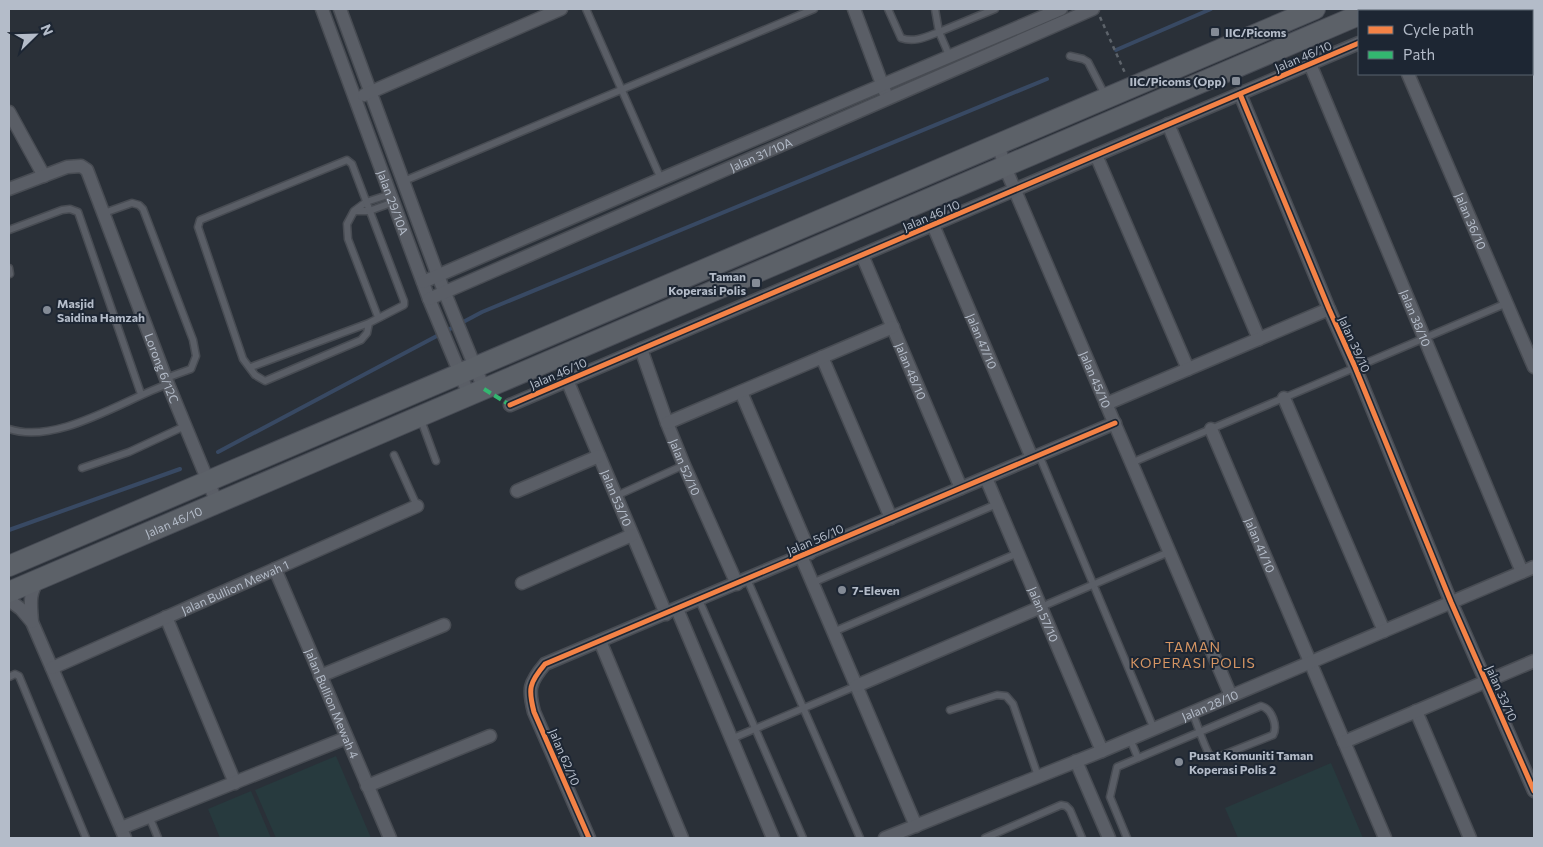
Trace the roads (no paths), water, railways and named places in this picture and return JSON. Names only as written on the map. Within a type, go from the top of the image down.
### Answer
[{"type":"main road","name":"Jalan 46/10","points":[[9,566],[1315,9]]},
{"type":"main road","name":"Jalan 46/10","points":[[9,592],[1358,16]]},
{"type":"street","name":"Jalan 29/10A","points":[[322,9],[423,282],[449,346],[467,370],[476,392]]},
{"type":"street","name":"Jalan 29/10A","points":[[340,9],[372,91],[444,293],[465,344],[467,370]]},
{"type":"street","points":[[355,98],[561,9]]},
{"type":"street","points":[[854,9],[888,99]]},
{"type":"street","name":"Jalan 31/10A","points":[[423,282],[1057,9]]},
{"type":"street","name":"Jalan 31/10A","points":[[430,299],[1095,9]]},
{"type":"street","name":"Jalan 46/10","points":[[510,405],[1358,43]]},
{"type":"street","name":"Jalan 38/10","points":[[1310,64],[1426,337],[1528,569]]},
{"type":"street","name":"Jalan 36/10","points":[[1408,75],[1534,367]]},
{"type":"street","name":"Jalan 39/10","points":[[1240,94],[1451,602]]},
{"type":"street","points":[[9,112],[13,130],[44,176],[9,189]]},
{"type":"street","points":[[1168,124],[1259,339]]},
{"type":"street","name":"Jalan 45/10","points":[[998,144],[1015,190],[1231,696]]},
{"type":"street","points":[[1096,155],[1188,369]]},
{"type":"street","name":"Lorong 6/12C","points":[[44,176],[67,167],[75,166],[82,166],[90,176],[167,381],[217,503]]},
{"type":"street","name":"Jalan 47/10","points":[[933,225],[1035,457]]},
{"type":"street","name":"Jalan 48/10","points":[[862,255],[961,488]]},
{"type":"street","points":[[1106,404],[1329,309]]},
{"type":"street","points":[[667,423],[893,327]]},
{"type":"street","name":"Jalan 52/10","points":[[642,349],[667,423],[684,465],[742,582]]},
{"type":"street","points":[[822,357],[891,518]]},
{"type":"street","name":"Jalan 53/10","points":[[567,380],[632,535],[672,612],[731,739],[773,838]]},
{"type":"street","points":[[741,392],[805,555],[812,583],[916,826]]},
{"type":"street","points":[[1284,398],[1384,631]]},
{"type":"street","name":"Jalan 56/10","points":[[531,683],[545,664],[672,612],[1115,423]]},
{"type":"street","name":"Jalan 41/10","points":[[1211,429],[1385,838]]},
{"type":"street","points":[[517,491],[599,456]]},
{"type":"street","name":"Jalan 57/10","points":[[986,478],[1102,751]]},
{"type":"street","name":"Jalan Bullion Mewah 1","points":[[52,668],[417,506]]},
{"type":"street","points":[[522,583],[632,535]]},
{"type":"street","name":"Jalan Bullion Mewah 4","points":[[275,569],[390,838]]},
{"type":"street","name":"Jalan 28/10","points":[[891,837],[1102,751],[1528,569]]},
{"type":"street","points":[[32,622],[30,594],[41,578]]},
{"type":"street","points":[[9,600],[21,609],[32,622],[123,833],[149,816],[346,738]]},
{"type":"street","name":"Jalan 33/10","points":[[1451,602],[1534,791]]},
{"type":"street","points":[[856,686],[1041,607]]},
{"type":"street","points":[[166,617],[234,782]]},
{"type":"street","points":[[320,676],[444,626]]},
{"type":"street","points":[[600,641],[682,838]]},
{"type":"street","points":[[1344,742],[1534,661]]},
{"type":"street","name":"Jalan 62/10","points":[[531,683],[530,696],[534,712],[589,838]]},
{"type":"street","points":[[1416,711],[1470,838]]},
{"type":"street","points":[[367,786],[490,736]]},
{"type":"street","points":[[1076,761],[1109,838]]},
{"type":"lane","points":[[586,9],[661,178]]},
{"type":"lane","points":[[404,181],[814,9]]},
{"type":"lane","points":[[888,9],[901,38],[909,41],[939,32],[980,12],[995,9]]},
{"type":"lane","points":[[935,9],[939,32],[949,55]]},
{"type":"lane","points":[[1070,56],[1088,62],[1106,98]]},
{"type":"lane","points":[[251,367],[369,323],[378,317],[402,308],[404,301],[352,164],[347,160],[200,220],[198,227],[243,358],[255,375],[265,381],[361,340],[367,334],[369,323]]},
{"type":"lane","points":[[378,317],[348,239],[347,224],[354,211],[366,202],[392,198]]},
{"type":"lane","points":[[354,211],[369,210],[392,198]]},
{"type":"lane","points":[[9,429],[41,432],[77,424],[191,369],[195,362],[196,349],[190,331],[143,209],[139,205],[132,203],[104,213]]},
{"type":"lane","points":[[9,230],[62,210],[70,209],[78,212],[142,394]]},
{"type":"lane","points":[[1132,463],[1507,303]]},
{"type":"lane","points":[[420,416],[436,461]]},
{"type":"lane","points":[[82,468],[129,452],[185,426]]},
{"type":"lane","points":[[394,455],[417,506]]},
{"type":"lane","points":[[1035,457],[1093,585],[1154,728]]},
{"type":"lane","points":[[616,496],[684,465]]},
{"type":"lane","points":[[812,583],[997,504]]},
{"type":"lane","points":[[1041,607],[1169,552]]},
{"type":"lane","points":[[833,632],[1018,554]]},
{"type":"lane","points":[[742,582],[860,838]]},
{"type":"lane","points":[[699,600],[803,838]]},
{"type":"lane","points":[[9,677],[14,674],[19,676],[86,838]]},
{"type":"lane","points":[[731,739],[856,686]]},
{"type":"lane","points":[[950,710],[996,695],[1006,696],[1013,704],[1038,776]]},
{"type":"lane","points":[[1127,838],[1110,797],[1117,767],[1200,732],[1261,706],[1269,710],[1276,727],[1273,735],[1218,757],[1209,754],[1200,732],[1192,712]]},
{"type":"lane","points":[[1130,739],[1138,758]]},
{"type":"lane","points":[[985,838],[1061,805],[1066,806],[1070,810],[1082,838]]},
{"type":"lane","points":[[149,816],[158,838]]},
{"type":"waterway","points":[[1116,50],[1211,9]]},
{"type":"waterway","points":[[218,452],[482,312],[1047,79]]},
{"type":"waterway","points":[[9,530],[180,469]]},
{"type":"place","name":"IIC/Picoms","points":[[1215,32]]},
{"type":"place","name":"IIC/Picoms (Opp)","points":[[1236,81]]},
{"type":"place","name":"Taman Koperasi Polis","points":[[756,283]]},
{"type":"place","name":"Masjid Saidina Hamzah","points":[[47,310]]},
{"type":"place","name":"7-Eleven","points":[[842,590]]},
{"type":"place","name":"Pusat Komuniti Taman Koperasi Polis 2","points":[[1179,762]]},
{"type":"district","name":"TAMAN KOPERASI POLIS","points":[[1193,654]]}]
